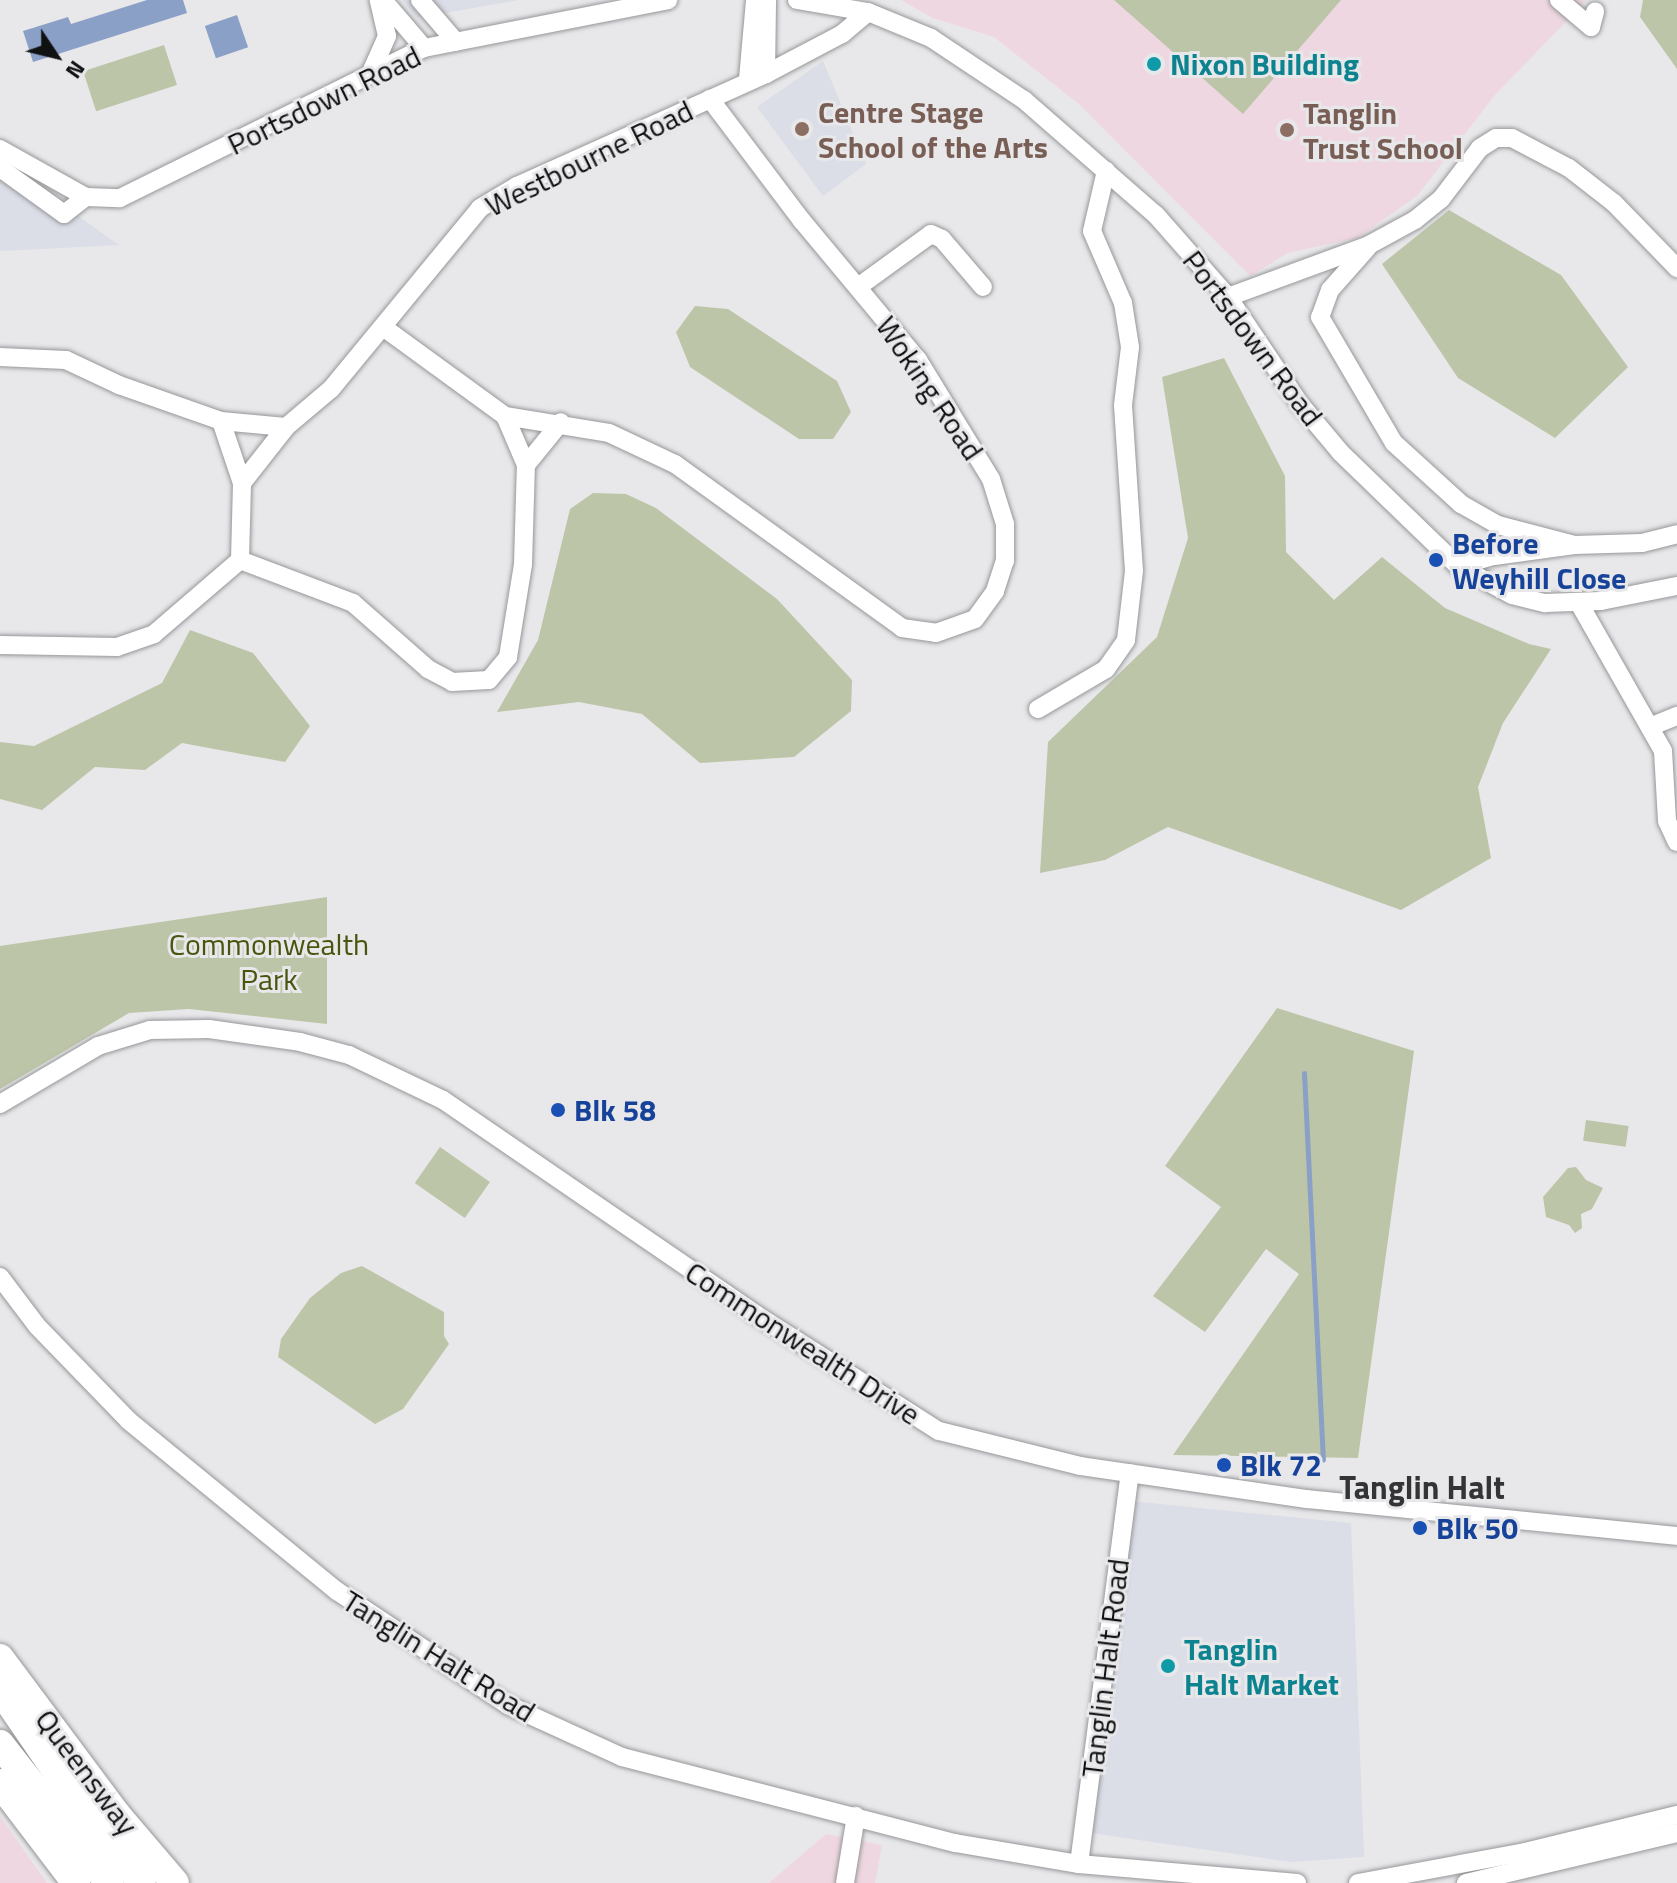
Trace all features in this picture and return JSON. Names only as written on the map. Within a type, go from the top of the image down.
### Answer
[{"type":"highway","name":"Queensway","points":[[0,1658],[89,1779],[175,1883]]},
{"type":"highway","name":"Queensway","points":[[0,1689],[98,1832],[142,1883]]},
{"type":"highway","name":"Queensway","points":[[0,1744],[109,1883]]},
{"type":"highway","points":[[0,1783],[76,1883]]},
{"type":"street","points":[[381,0],[424,48]]},
{"type":"street","points":[[372,70],[387,36],[381,0]]},
{"type":"street","points":[[420,0],[456,42]]},
{"type":"street","name":"Portsdown Road","points":[[0,168],[64,214],[86,197],[139,193],[372,70],[424,48],[668,0]]},
{"type":"street","points":[[755,0],[757,76]]},
{"type":"street","points":[[757,76],[767,0]]},
{"type":"street","name":"Portsdown Road","points":[[797,0],[825,2],[868,12],[973,62],[1106,171],[1156,215],[1228,297],[1300,404],[1341,453],[1458,566],[1512,595],[1579,603],[1677,586]]},
{"type":"street","points":[[1559,0],[1593,20]]},
{"type":"street","name":"Westbourne Road","points":[[286,427],[331,389],[457,230],[480,208],[517,186],[710,99],[842,34],[868,12]]},
{"type":"street","name":"Woking Road","points":[[561,422],[609,433],[675,464],[902,628],[936,633],[958,629],[975,619],[995,591],[1005,561],[1005,524],[991,479],[959,421],[710,99]]},
{"type":"street","points":[[1228,297],[1369,245],[1441,199],[1480,148],[1496,138],[1512,138],[1569,168],[1614,203],[1677,268]]},
{"type":"street","points":[[0,149],[86,197]]},
{"type":"street","points":[[1038,709],[1106,669],[1126,640],[1134,571],[1123,405],[1130,347],[1123,303],[1092,231],[1106,171]]},
{"type":"street","points":[[858,287],[931,234],[942,239],[983,287]]},
{"type":"street","points":[[1369,245],[1330,290],[1320,317],[1394,443],[1461,504],[1522,533],[1574,545]]},
{"type":"street","points":[[383,327],[505,416],[561,422]]},
{"type":"street","points":[[0,357],[66,360],[119,385],[221,421],[286,427]]},
{"type":"street","points":[[240,560],[353,603],[405,651],[452,682],[489,680],[508,657],[517,616],[526,465],[505,416]]},
{"type":"street","points":[[0,645],[117,647],[154,634],[240,560],[242,483],[221,421]]},
{"type":"street","points":[[526,465],[561,422]]},
{"type":"street","points":[[242,483],[286,427]]},
{"type":"street","points":[[1458,566],[1574,545],[1642,543],[1677,534]]},
{"type":"street","points":[[1579,603],[1652,726],[1663,751],[1667,821],[1677,842]]},
{"type":"street","points":[[1652,726],[1677,716]]},
{"type":"street","name":"Commonwealth Drive","points":[[0,1104],[98,1046],[150,1030],[209,1029],[349,1055],[443,1100],[755,1314],[939,1431],[998,1450],[1307,1499],[1677,1536]]},
{"type":"street","name":"Tanglin Halt Road","points":[[0,1277],[37,1326],[129,1421],[337,1591],[508,1705],[622,1757],[955,1843],[1079,1864],[1297,1883]]},
{"type":"street","name":"Tanglin Halt Road","points":[[1079,1864],[1130,1473]]},
{"type":"street","points":[[1358,1883],[1525,1852],[1677,1815]]},
{"type":"street","points":[[845,1883],[856,1816]]},
{"type":"street","points":[[1466,1883],[1677,1833]]},
{"type":"shaded area","points":[[402,0],[518,0],[417,18]]},
{"type":"shaded area","name":"Tanglin Trust School","points":[[901,0],[1587,0],[1495,95],[1417,196],[1357,238],[1288,253],[1250,276],[1080,105],[994,37],[933,18]]},
{"type":"shaded area","points":[[823,61],[866,164],[823,196],[757,107]]},
{"type":"shaded area","points":[[0,161],[119,245],[0,251]]},
{"type":"shaded area","name":"Tanglin Halt","points":[[1120,1500],[1351,1523],[1364,1857],[1291,1862],[1077,1831]]},
{"type":"shaded area","points":[[0,1816],[47,1883],[0,1883]]},
{"type":"shaded area","points":[[826,1834],[882,1845],[875,1883],[769,1883]]},
{"type":"green space","points":[[1114,0],[1341,0],[1243,114]]},
{"type":"green space","points":[[1643,0],[1677,0],[1677,69],[1640,17]]},
{"type":"green space","points":[[164,45],[177,85],[96,111],[83,71]]},
{"type":"green space","points":[[1449,210],[1561,275],[1628,367],[1555,438],[1458,378],[1382,264]]},
{"type":"green space","points":[[695,306],[728,309],[837,381],[851,412],[833,439],[799,439],[690,367],[676,332]]},
{"type":"green space","points":[[1224,358],[1285,476],[1286,552],[1334,600],[1382,557],[1445,608],[1529,644],[1551,649],[1503,723],[1478,787],[1491,858],[1401,910],[1168,827],[1105,860],[1040,873],[1048,742],[1157,637],[1188,538],[1162,377]]},
{"type":"green space","points":[[593,493],[626,494],[656,508],[777,599],[852,680],[851,711],[794,757],[700,763],[642,714],[579,702],[497,712],[538,640],[570,509]]},
{"type":"green space","points":[[190,630],[253,653],[310,726],[285,762],[182,743],[145,770],[95,767],[42,810],[0,799],[0,742],[34,746],[162,683]]},
{"type":"green space","name":"Commonwealth Park","points":[[327,897],[327,1024],[189,1009],[129,1013],[0,1089],[0,946]]},
{"type":"green space","points":[[1277,1008],[1414,1051],[1358,1458],[1173,1455],[1299,1274],[1266,1249],[1205,1332],[1153,1296],[1221,1207],[1165,1166]]},
{"type":"green space","points":[[1586,1120],[1629,1126],[1626,1147],[1583,1141]]},
{"type":"green space","points":[[440,1147],[490,1182],[465,1218],[415,1183]]},
{"type":"green space","points":[[1576,1167],[1586,1180],[1603,1188],[1592,1209],[1581,1214],[1582,1228],[1575,1233],[1569,1225],[1546,1217],[1543,1197],[1568,1168]]},
{"type":"green space","points":[[362,1266],[444,1312],[444,1336],[449,1344],[403,1409],[375,1424],[278,1357],[281,1339],[310,1298],[341,1273]]},
{"type":"water","points":[[147,0],[183,0],[187,13],[33,62],[23,31],[68,17],[71,24]]},
{"type":"water","points":[[237,15],[248,47],[216,58],[205,26]]},
{"type":"waterway","points":[[1304,1073],[1323,1460]]},
{"type":"place","name":"Nixon Building","points":[[1154,64]]},
{"type":"place","name":"Centre Stage School of the Arts","points":[[802,129]]},
{"type":"place","name":"Tanglin Trust School","points":[[1287,130]]},
{"type":"place","name":"Before Weyhill Close","points":[[1436,560]]},
{"type":"place","name":"Blk 58","points":[[558,1110]]},
{"type":"place","name":"Blk 72","points":[[1224,1465]]},
{"type":"place","name":"Blk 50","points":[[1420,1528]]},
{"type":"place","name":"Tanglin Halt Market","points":[[1168,1666]]},
{"type":"district","name":"Tanglin Halt","points":[[1422,1487]]}]
